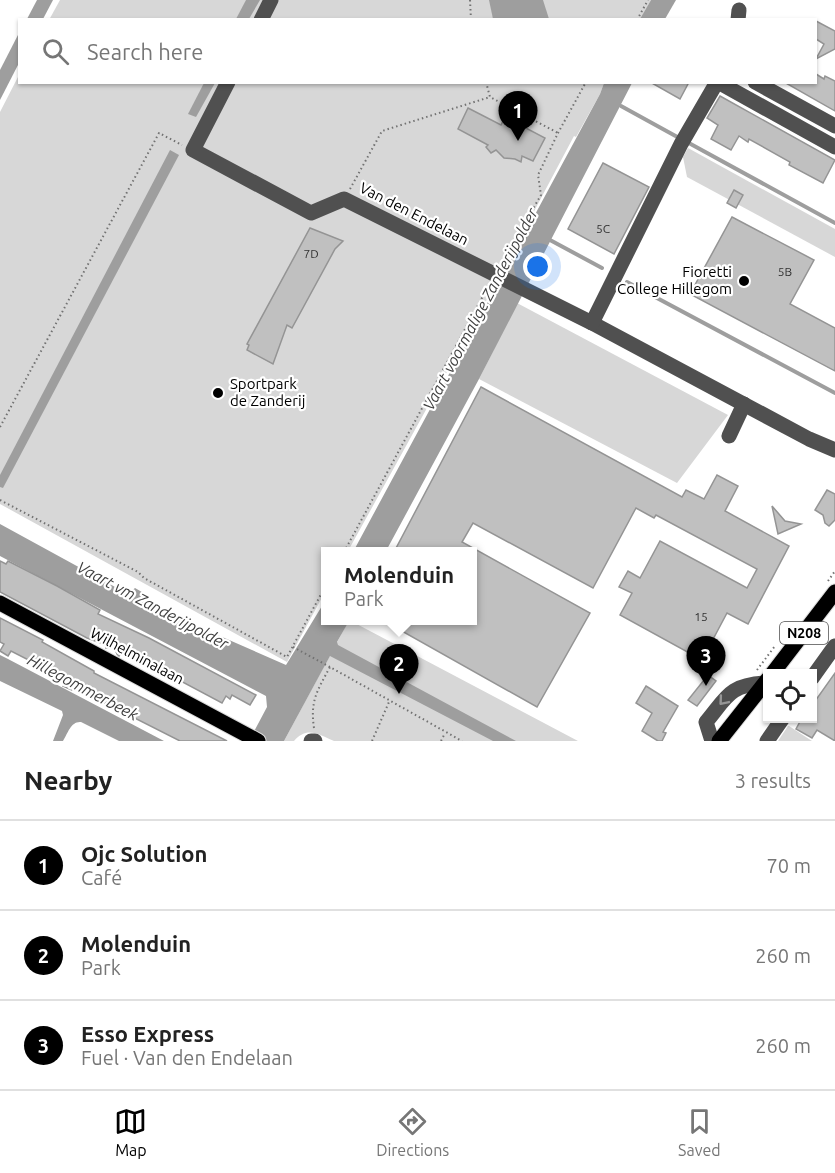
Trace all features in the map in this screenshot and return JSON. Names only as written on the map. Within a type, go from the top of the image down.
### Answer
[{"type":"main road","name":"N208","points":[[778,669],[835,592]]},
{"type":"main road","name":"Wilhelminalaan","points":[[0,603],[252,738]]},
{"type":"main road","name":"N208","points":[[785,669],[835,605]]},
{"type":"main road","name":"N208","points":[[719,741],[763,688]]},
{"type":"main road","name":"N208","points":[[728,741],[763,689]]},
{"type":"street","points":[[262,18],[271,0]]},
{"type":"street","points":[[193,150],[227,84]]},
{"type":"street","points":[[592,323],[681,144],[717,84]]},
{"type":"street","points":[[722,84],[835,147]]},
{"type":"street","points":[[759,84],[835,126]]},
{"type":"street","name":"Van den Endelaan","points":[[193,150],[311,213],[344,199],[592,323],[809,439],[835,450]]},
{"type":"street","points":[[729,436],[744,404]]},
{"type":"street","points":[[817,672],[835,646]]},
{"type":"street","points":[[712,741],[706,722],[734,689],[763,683]]},
{"type":"street","points":[[767,741],[780,723]]},
{"type":"path","points":[[470,0],[471,18]]},
{"type":"path","points":[[638,18],[648,0]]},
{"type":"path","points":[[487,84],[490,97]]},
{"type":"path","points":[[347,547],[494,275],[541,195],[538,175],[585,84]]},
{"type":"path","points":[[344,199],[382,131],[490,97],[558,133]]},
{"type":"path","points":[[0,427],[159,133],[193,150]]},
{"type":"path","points":[[0,500],[138,572],[144,578],[287,657],[321,594]]},
{"type":"path","points":[[293,647],[462,741]]},
{"type":"path","points":[[314,739],[312,712],[314,696],[329,667]]},
{"type":"path","points":[[372,741],[389,701]]},
{"type":"path","points":[[441,741],[445,733]]},
{"type":"shaded area","points":[[37,0],[53,0],[44,18],[28,18]]},
{"type":"shaded area","points":[[60,0],[651,0],[641,18],[50,18]]},
{"type":"shaded area","points":[[246,0],[260,0],[250,18],[237,18]]},
{"type":"shaded area","points":[[489,0],[543,0],[549,18],[493,18]]},
{"type":"shaded area","points":[[651,0],[676,0],[666,18],[641,18]]},
{"type":"shaded area","points":[[18,35],[18,65],[0,100],[0,70]]},
{"type":"shaded area","name":"Sportpark de Zanderij","points":[[18,77],[18,84],[604,84],[350,547],[321,547],[321,599],[287,662],[0,504],[0,112]]},
{"type":"shaded area","points":[[203,84],[214,84],[196,117],[188,114]]},
{"type":"shaded area","points":[[604,84],[631,84],[479,379],[388,547],[356,547]]},
{"type":"shaded area","points":[[688,148],[835,229],[835,257],[687,177],[683,157]]},
{"type":"shaded area","points":[[170,150],[179,155],[3,488],[0,487],[0,475]]},
{"type":"shaded area","points":[[517,303],[728,415],[677,483],[479,379]]},
{"type":"shaded area","points":[[0,524],[128,594],[135,588],[147,595],[149,605],[286,665],[321,608],[321,625],[347,625],[337,642],[338,645],[516,741],[493,741],[330,656],[284,741],[249,741],[267,707],[266,696],[0,556]]},
{"type":"shaded area","points":[[346,625],[358,625],[578,741],[334,741],[318,734],[308,733],[299,736],[294,741],[284,741]]},
{"type":"shaded area","points":[[0,655],[164,741],[119,741],[78,722],[72,725],[63,741],[53,741],[63,715],[62,711],[0,681]]},
{"type":"shaded area","points":[[789,726],[812,741],[778,741]]},
{"type":"building","points":[[817,22],[835,31],[835,49],[817,58],[824,44],[817,40]]},
{"type":"building","points":[[817,75],[835,81],[835,111],[788,84],[817,84]]},
{"type":"building","points":[[654,84],[688,84],[680,99]]},
{"type":"building","points":[[720,96],[835,160],[823,183],[789,165],[790,162],[749,139],[748,142],[739,136],[731,150],[711,139],[718,125],[707,118]]},
{"type":"building","points":[[468,108],[501,125],[505,117],[545,138],[533,161],[522,156],[521,162],[504,158],[496,150],[491,153],[486,147],[488,145],[458,129]]},
{"type":"building","points":[[603,163],[649,187],[614,254],[568,229]]},
{"type":"building","points":[[734,190],[743,195],[736,208],[727,203]]},
{"type":"building","points":[[732,217],[814,260],[790,304],[835,328],[835,371],[690,294]]},
{"type":"building","points":[[310,228],[343,241],[335,249],[292,328],[287,325],[273,364],[247,350],[249,345],[247,344]]},
{"type":"building","points":[[481,387],[682,497],[686,490],[704,499],[717,475],[738,486],[725,511],[789,546],[748,624],[727,613],[702,660],[620,615],[632,593],[619,587],[628,571],[640,578],[660,541],[747,588],[757,569],[656,515],[654,518],[636,508],[593,588],[473,523],[462,542],[471,547],[397,547]]},
{"type":"building","points":[[827,490],[835,494],[835,520],[829,526],[825,523],[823,515],[815,510]]},
{"type":"building","points":[[772,506],[785,521],[801,524],[778,534]]},
{"type":"building","points":[[477,550],[590,613],[537,707],[391,625],[477,625]]},
{"type":"building","points":[[0,561],[6,564],[8,561],[57,586],[100,610],[98,614],[149,638],[256,695],[250,705],[232,695],[230,699],[226,696],[222,703],[147,663],[146,666],[121,653],[119,656],[114,646],[106,648],[106,645],[87,638],[0,592]]},
{"type":"building","points":[[0,618],[43,640],[42,642],[94,673],[227,741],[180,741],[93,697],[96,691],[77,681],[72,690],[63,686],[66,679],[11,651],[8,656],[0,651],[4,644],[0,642]]},
{"type":"building","points":[[835,673],[835,741],[817,730],[812,738],[796,729],[799,723],[817,723],[817,698]]},
{"type":"building","points":[[708,675],[716,681],[697,706],[688,700]]},
{"type":"building","points":[[646,686],[678,706],[663,732],[666,733],[662,741],[642,731],[652,713],[636,703]]},
{"type":"waterway","points":[[621,106],[681,139]]},
{"type":"waterway","points":[[687,142],[835,223]]},
{"type":"waterway","points":[[550,240],[602,268]]},
{"type":"waterway","points":[[627,282],[835,393]]},
{"type":"place","name":"Ojc Solution","points":[[518,141]]},
{"type":"place","name":"Fioretti College Hillegom","points":[[744,281]]},
{"type":"place","name":"Sportpark de Zanderij","points":[[218,393]]},
{"type":"place","name":"Esso Express","points":[[706,686]]},
{"type":"place","name":"Molenduin","points":[[399,694]]},
{"type":"water label","name":"Vaart voormalige Zanderijpolder","points":[[480,309]]},
{"type":"water label","name":"Vaart vm Zanderijpolder","points":[[153,605]]},
{"type":"water label","name":"Hillegommerbeek","points":[[83,687]]}]
